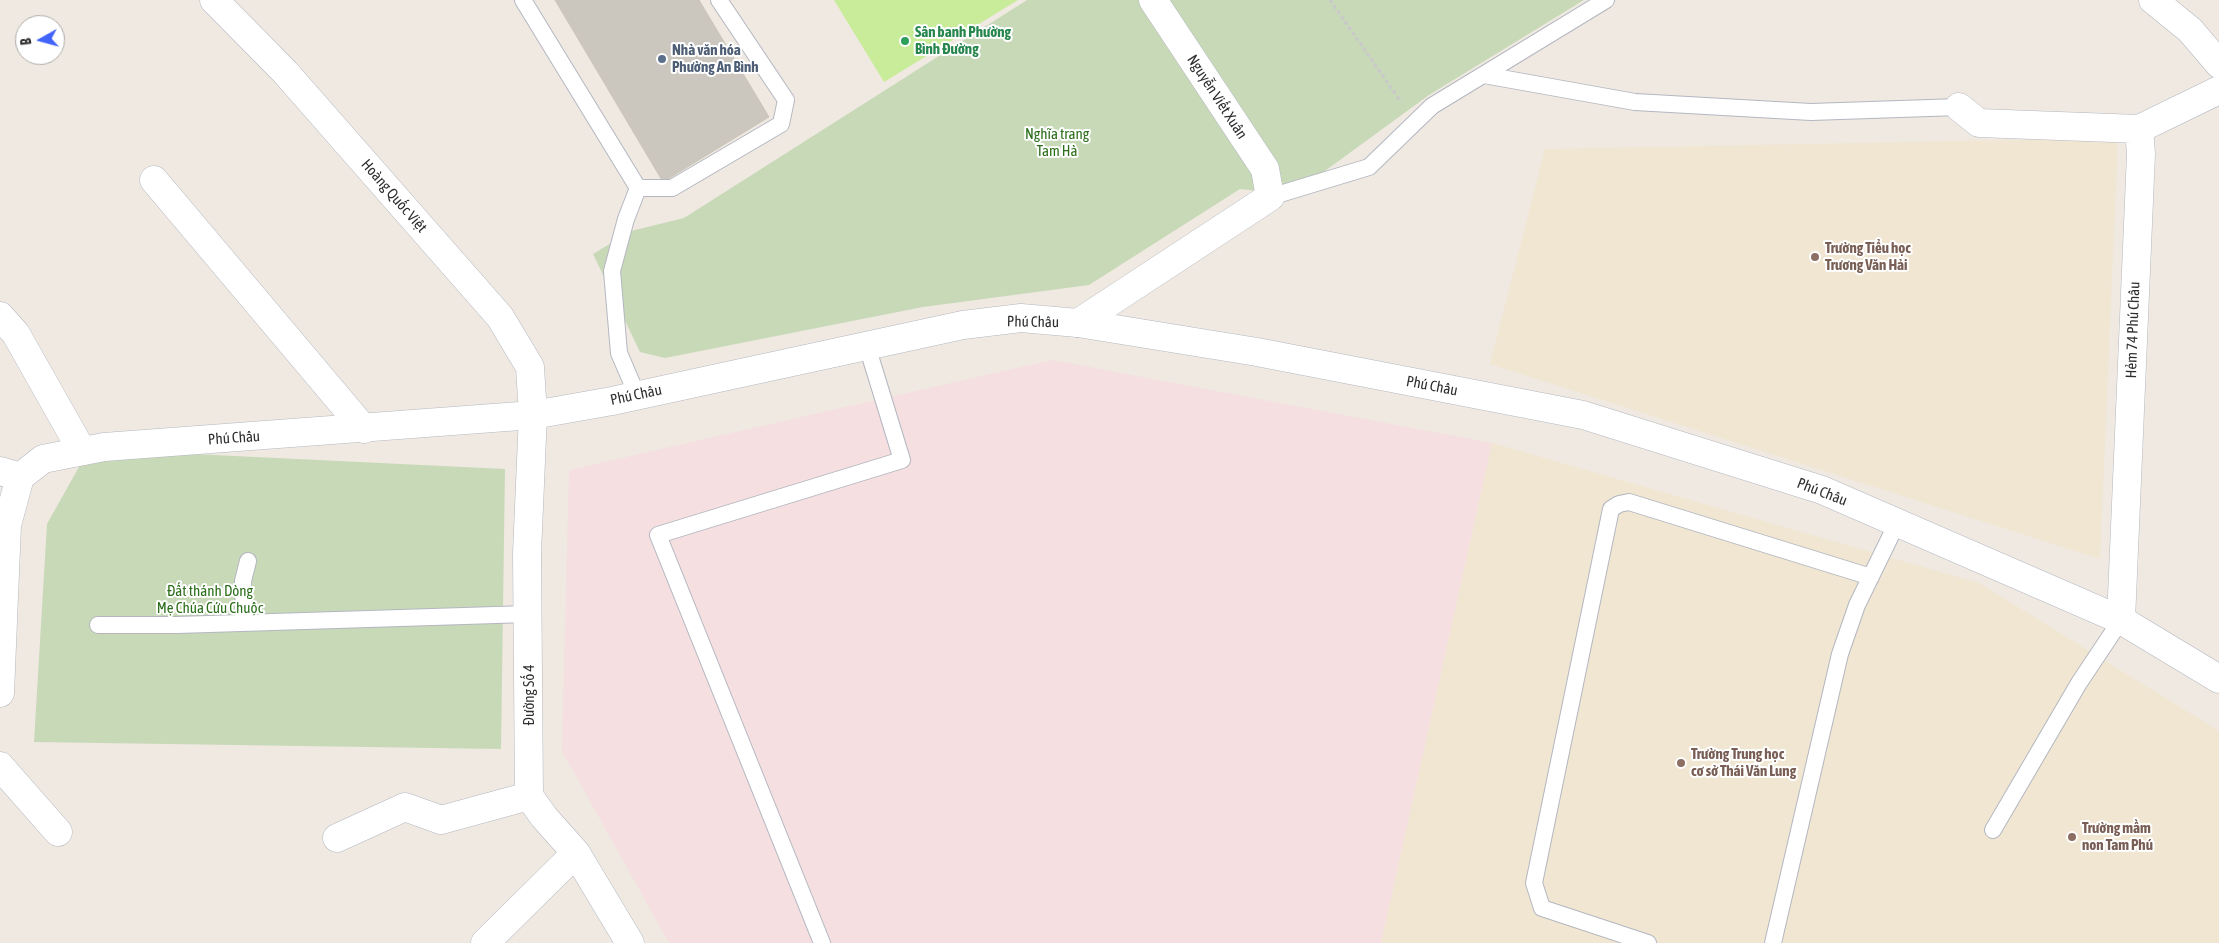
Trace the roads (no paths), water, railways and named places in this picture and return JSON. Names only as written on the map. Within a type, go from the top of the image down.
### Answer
[{"type":"street","name":"Hoàng Quốc Việt","points":[[214,0],[285,72],[500,317],[530,367],[533,415]]},
{"type":"street","name":"Nguyễn Viết Xuân","points":[[1153,0],[1265,169],[1270,197]]},
{"type":"street","points":[[2153,0],[2190,30],[2219,64]]},
{"type":"street","points":[[1959,107],[1980,123],[2139,129],[2219,90]]},
{"type":"street","name":"Hẻm 74 Phú Châu","points":[[2120,620],[2140,164],[2139,129]]},
{"type":"street","points":[[154,180],[364,429]]},
{"type":"street","points":[[1078,323],[1270,197]]},
{"type":"street","points":[[0,316],[16,334],[82,451]]},
{"type":"street","name":"Phú Châu","points":[[0,693],[10,474],[43,459],[104,447],[533,415],[637,395],[963,324],[1021,318],[1078,323],[1257,352],[1583,415],[1822,490],[2120,620],[2219,679]]},
{"type":"street","name":"Đường Số 4","points":[[529,796],[527,553],[533,415]]},
{"type":"street","points":[[0,766],[58,832]]},
{"type":"street","points":[[337,838],[405,807],[441,820],[529,796],[544,817],[576,853],[630,943]]},
{"type":"street","points":[[485,943],[576,853]]},
{"type":"lane","points":[[523,0],[638,188]]},
{"type":"lane","points":[[638,188],[672,188],[781,124],[786,100],[719,0]]},
{"type":"lane","points":[[1270,197],[1369,167],[1432,106],[1606,0]]},
{"type":"lane","points":[[1484,75],[1635,102],[1811,112],[1959,107]]},
{"type":"lane","points":[[637,395],[619,353],[612,271],[626,219],[638,188]]},
{"type":"lane","points":[[822,943],[658,536],[902,460],[867,346]]},
{"type":"lane","points":[[1648,943],[1542,908],[1534,883],[1611,509],[1619,504],[1629,502],[1871,577]]},
{"type":"lane","points":[[1772,943],[1840,654],[1856,605],[1897,523]]},
{"type":"lane","points":[[244,623],[243,581],[248,561]]},
{"type":"lane","points":[[98,625],[177,625],[528,614]]},
{"type":"lane","points":[[1993,830],[2079,683],[2120,620]]},
{"type":"place","name":"Sân banh Phường Bình Đường","points":[[905,41]]},
{"type":"place","name":"Nhà văn hóa Phường An Bình","points":[[662,59]]},
{"type":"place","name":"Trường Tiểu học Trương Văn Hải","points":[[1815,257]]},
{"type":"place","name":"Trường Trung học cơ sở Thái Văn Lung","points":[[1681,763]]},
{"type":"place","name":"Trường mầm non Tam Phú","points":[[2072,837]]},
{"type":"park label","name":"Nghĩa trang Tam Hà","points":[[1057,142]]},
{"type":"park label","name":"Đất thánh Dòng Mẹ Chúa Cứu Chuộc","points":[[210,600]]}]
